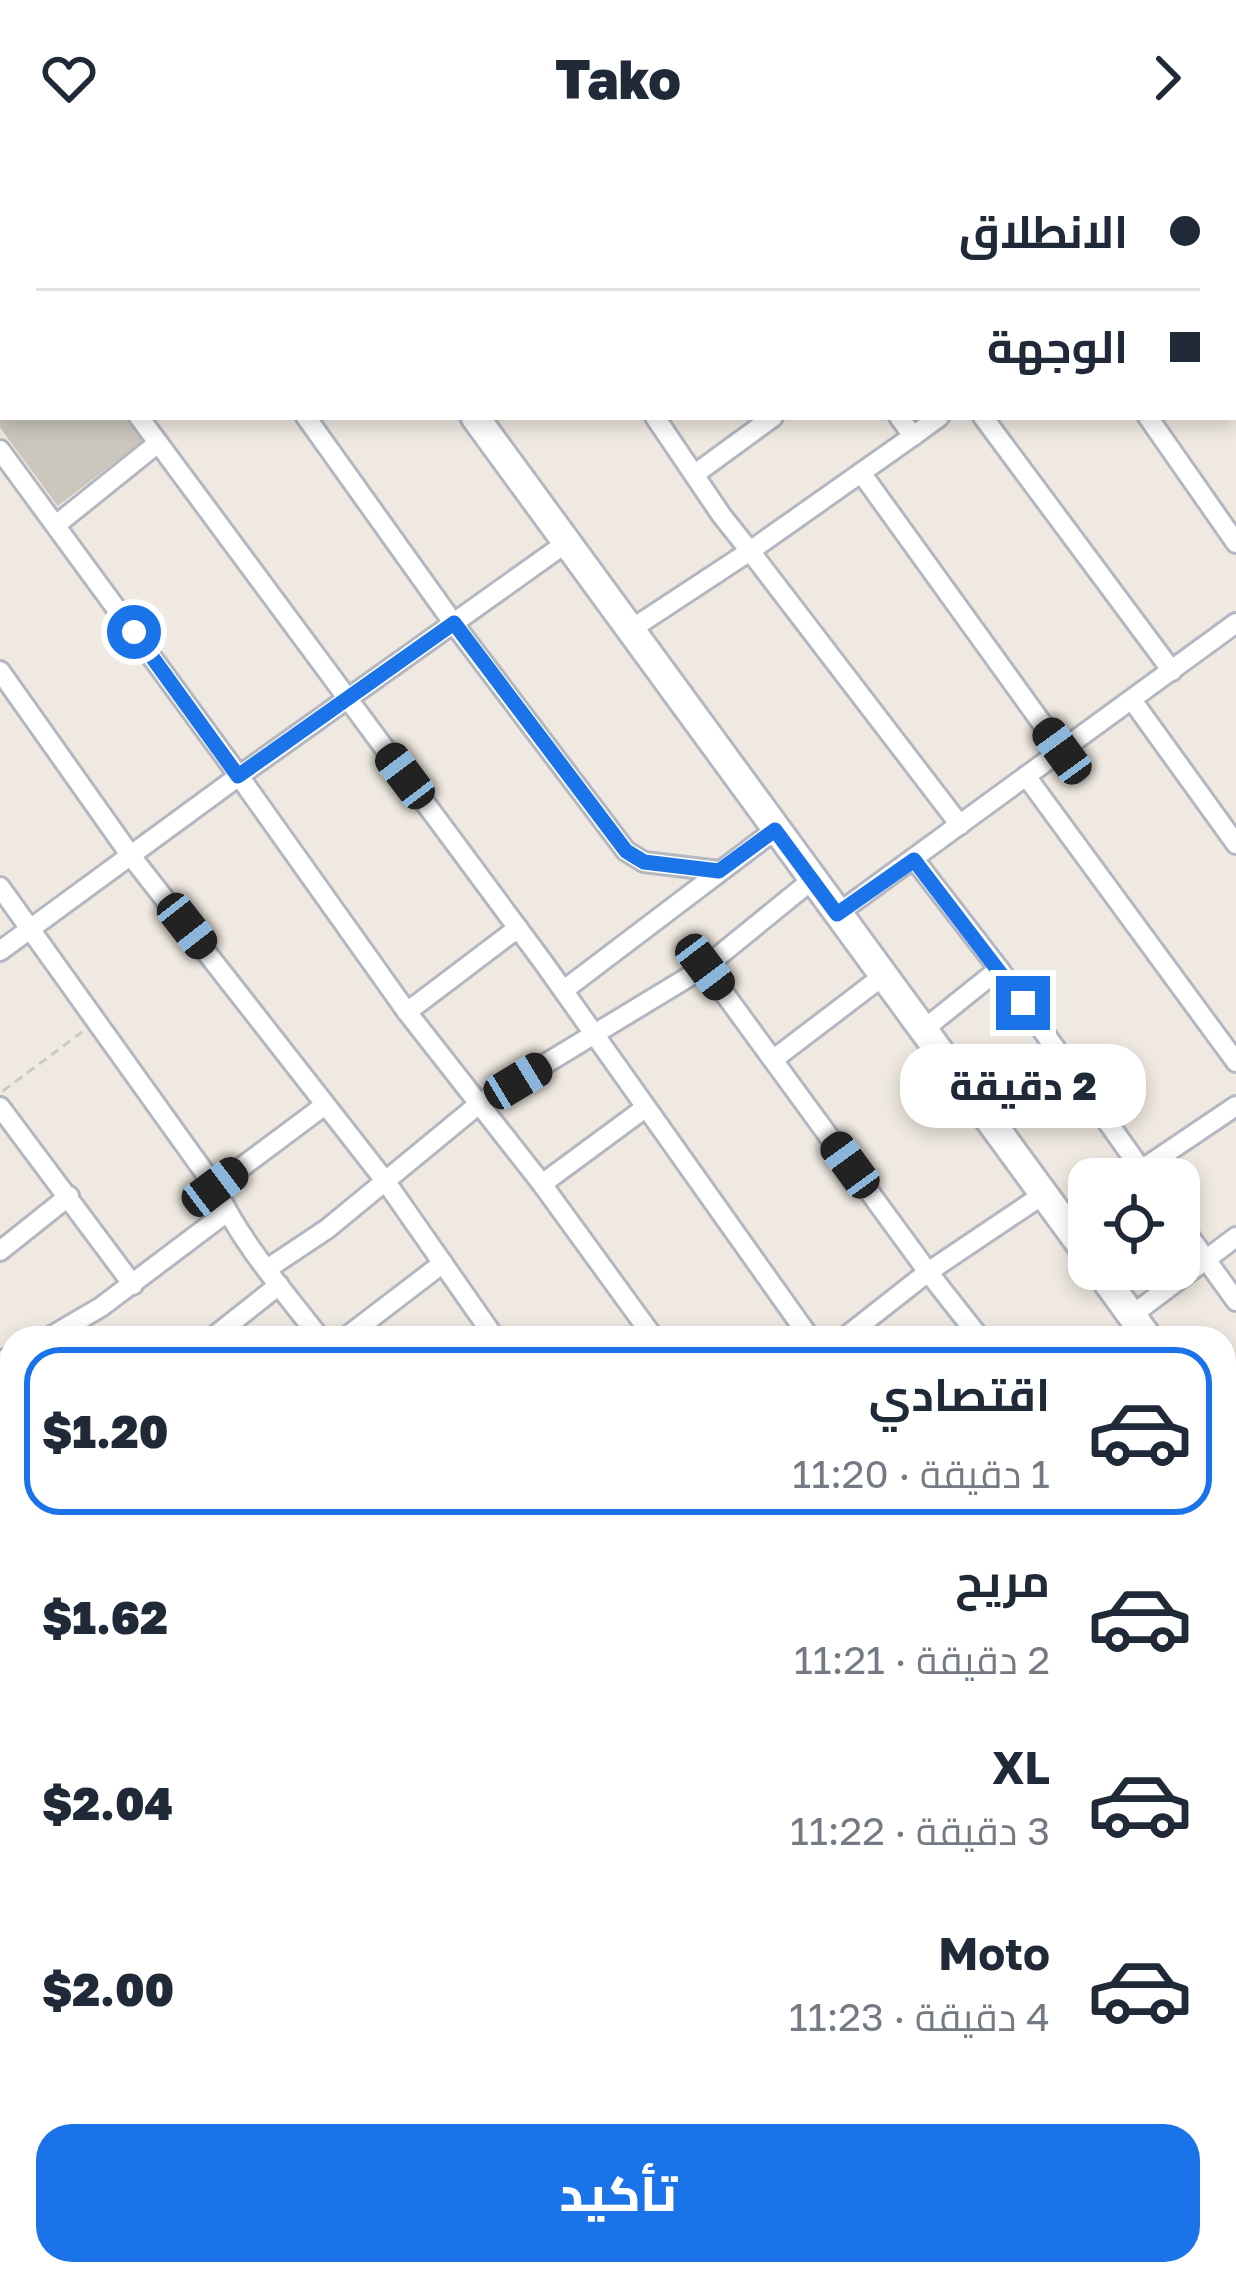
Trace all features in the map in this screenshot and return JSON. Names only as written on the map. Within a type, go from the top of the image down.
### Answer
[{"type":"street","points":[[141,420],[564,990],[801,1326]]},
{"type":"street","points":[[308,420],[626,851],[644,862],[719,871]]},
{"type":"street","points":[[477,420],[1068,1227]]},
{"type":"street","points":[[658,420],[750,551],[960,825]]},
{"type":"street","points":[[695,474],[769,420]]},
{"type":"street","points":[[901,420],[913,436]]},
{"type":"street","points":[[630,630],[935,420]]},
{"type":"street","points":[[985,420],[1172,671]]},
{"type":"street","points":[[1150,420],[1236,543]]},
{"type":"street","points":[[56,525],[158,443]]},
{"type":"street","points":[[0,450],[407,1012],[645,1326]]},
{"type":"street","points":[[862,474],[1062,751]]},
{"type":"street","points":[[0,950],[566,543]]},
{"type":"street","points":[[837,914],[1236,623]]},
{"type":"street","points":[[0,671],[131,856],[386,1182],[487,1326]]},
{"type":"street","points":[[1132,700],[1236,844]]},
{"type":"street","points":[[1026,776],[1236,1061]]},
{"type":"street","points":[[564,990],[775,830]]},
{"type":"street","points":[[914,860],[999,969],[1133,1158]]},
{"type":"street","points":[[224,1326],[327,1229],[479,1104],[705,967],[812,880]]},
{"type":"street","points":[[0,887],[311,1326]]},
{"type":"street","points":[[407,1012],[518,928]]},
{"type":"street","points":[[705,967],[971,1326]]},
{"type":"street","points":[[923,1030],[999,969]]},
{"type":"street","points":[[773,1059],[883,976]]},
{"type":"street","points":[[215,1187],[325,1105]]},
{"type":"street","points":[[1166,1158],[1236,1106]]},
{"type":"street","points":[[0,1107],[133,1285]]},
{"type":"street","points":[[542,1184],[645,1108]]},
{"type":"street","points":[[859,1326],[928,1272],[1044,1194]]},
{"type":"street","points":[[0,1251],[69,1196]]},
{"type":"street","points":[[69,1326],[133,1285],[227,1212]]},
{"type":"street","points":[[1113,1290],[1140,1326],[1236,1237]]},
{"type":"street","points":[[1200,1251],[1236,1301]]},
{"type":"street","points":[[361,1326],[443,1263]]},
{"type":"street","points":[[76,1322],[79,1326]]},
{"type":"path","points":[[0,1093],[98,1020]]},
{"type":"building","points":[[0,420],[128,420],[143,439],[58,504]]},
{"type":"route","points":[[134,632],[238,776],[454,623],[635,858],[719,871],[775,830],[837,914],[914,860],[1023,1003]]}]
